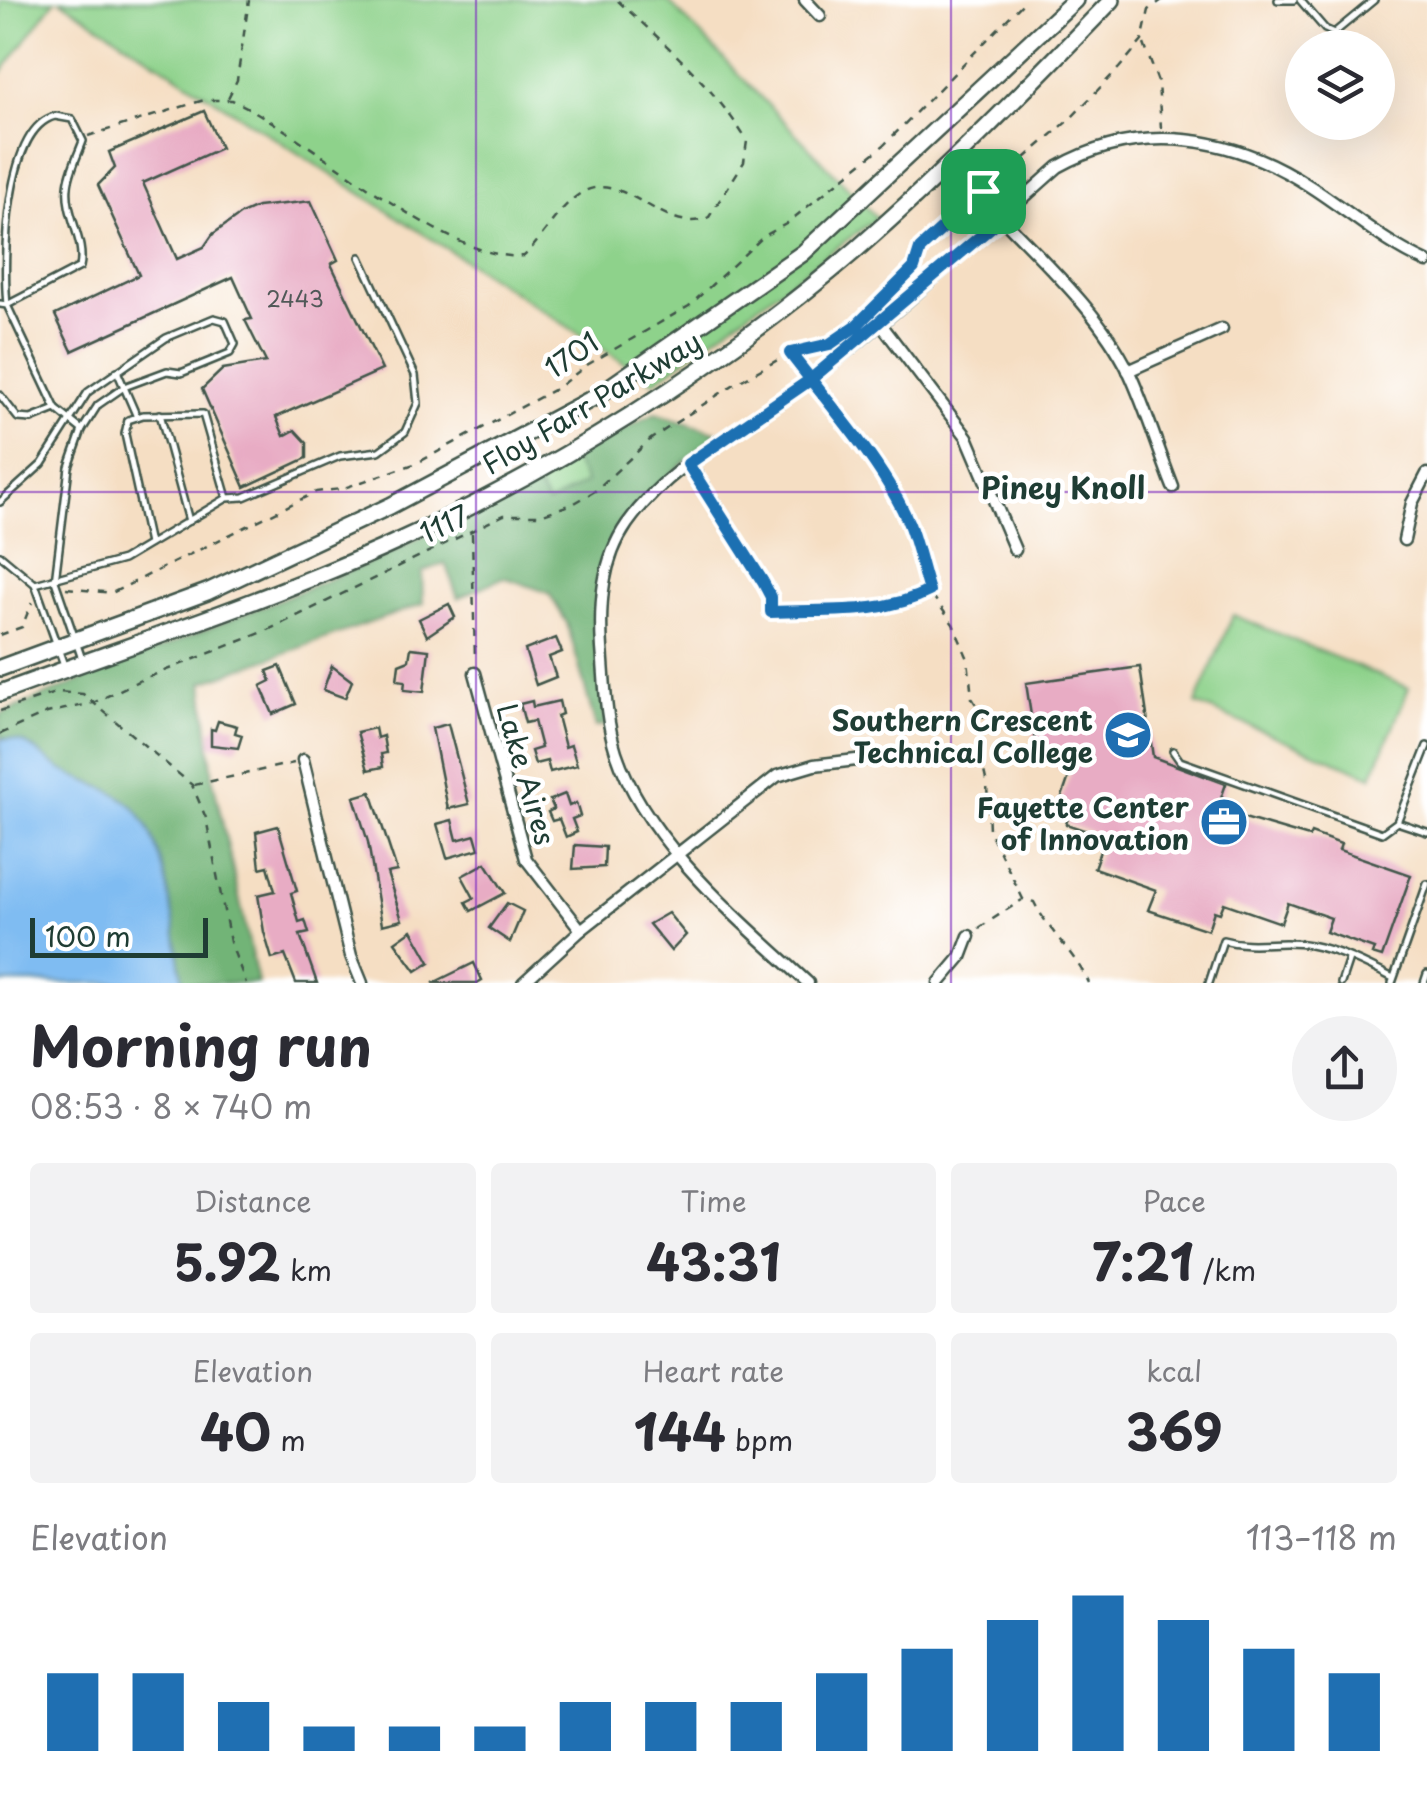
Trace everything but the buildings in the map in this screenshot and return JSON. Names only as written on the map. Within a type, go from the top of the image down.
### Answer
[{"type":"main road","name":"Floy Farr Parkway","points":[[0,668],[207,592],[406,498],[598,396],[803,253],[1075,0]]},
{"type":"main road","name":"Floy Farr Parkway","points":[[0,693],[381,549],[624,418],[703,365],[856,249],[1005,110],[1112,0]]},
{"type":"street","points":[[805,0],[820,16]]},
{"type":"street","points":[[808,983],[700,881],[633,792],[615,750],[607,715],[601,617],[608,564],[627,524],[688,464],[810,380],[1074,158],[1124,141],[1212,142],[1265,160],[1311,186],[1388,242],[1427,262]]},
{"type":"street","points":[[1003,216],[1078,299],[1128,371],[1173,487]]},
{"type":"street","points":[[880,323],[967,437],[1014,550]]},
{"type":"street","points":[[1128,371],[1222,329]]},
{"type":"street","points":[[688,464],[763,582],[771,597],[771,612]]},
{"type":"street","points":[[1404,540],[1412,503],[1427,474]]},
{"type":"street","name":"Lake Aires","points":[[476,672],[526,860],[581,930]]},
{"type":"street","points":[[523,983],[677,852],[778,776],[814,766],[898,755]]},
{"type":"street","points":[[303,760],[351,956],[362,983]]},
{"type":"street","points":[[939,983],[960,957],[969,936]]},
{"type":"lane","points":[[1278,0],[1297,0],[1324,29],[1334,33],[1374,0]]},
{"type":"lane","points":[[4,304],[80,266],[83,254],[72,225],[68,185],[82,138],[72,120],[44,119],[22,158],[4,221],[2,256],[4,304],[56,409],[82,430]]},
{"type":"lane","points":[[35,584],[123,560],[227,498],[244,497],[340,456],[379,450],[405,432],[418,403],[415,375],[360,257]]},
{"type":"lane","points":[[0,502],[42,464],[88,392],[157,348],[166,338],[214,318],[225,321],[235,344],[230,353],[182,373],[167,372],[124,387],[98,406],[82,430],[69,467],[55,581],[84,662]]},
{"type":"lane","points":[[117,372],[137,417]]},
{"type":"lane","points":[[0,395],[18,418],[31,419],[56,409]]},
{"type":"lane","points":[[150,544],[124,434],[128,420],[160,414],[203,414],[227,498]]},
{"type":"lane","points":[[160,414],[189,520]]},
{"type":"lane","points":[[0,555],[35,584],[65,669]]},
{"type":"lane","points":[[1174,750],[1180,761],[1382,833],[1397,822],[1427,746]]},
{"type":"lane","points":[[1397,822],[1427,832]]},
{"type":"lane","points":[[1209,983],[1223,940],[1250,948],[1276,943],[1312,945],[1392,980],[1427,884]]},
{"type":"lane","points":[[1340,983],[1349,959]]},
{"type":"lane","points":[[1424,983],[1427,974]]},
{"type":"path","points":[[227,100],[237,80],[248,0]]},
{"type":"path","points":[[82,138],[204,100],[227,100],[252,108],[418,218],[506,258],[524,256],[566,204],[593,188],[610,188],[672,217],[701,222],[709,217],[744,162],[748,141],[736,121],[670,48],[617,0]]},
{"type":"path","name":"1701","points":[[56,591],[74,585],[100,594],[112,592],[316,492],[340,489],[417,463],[557,388],[588,364],[689,306],[764,236],[786,224],[884,145],[1026,0]]},
{"type":"path","name":"1117","points":[[94,703],[337,600],[504,516],[540,515],[573,504],[595,491],[651,439],[790,353],[830,344],[856,326],[914,268],[920,249],[1070,119],[1142,42],[1149,10],[1162,0]]},
{"type":"path","points":[[1142,42],[1158,82],[1160,139]]},
{"type":"path","points":[[983,191],[1003,216]]},
{"type":"path","points":[[790,353],[880,470],[898,502],[929,591],[953,624],[968,659],[972,698],[985,720],[980,754],[988,784],[989,830],[1023,899],[1034,902],[1052,936],[1074,955],[1089,983]]},
{"type":"path","points":[[472,532],[476,672]]},
{"type":"path","points":[[771,612],[879,608],[906,603],[929,591]]},
{"type":"path","points":[[0,635],[22,628],[30,617],[33,599],[40,596]]},
{"type":"path","points":[[0,711],[73,690],[192,785],[206,818],[230,942],[246,983]]},
{"type":"path","points":[[0,734],[47,713],[94,703]]},
{"type":"path","points":[[192,785],[303,760]]},
{"type":"path","points":[[969,936],[1023,899]]},
{"type":"green space","points":[[0,0],[55,0],[0,75]]},
{"type":"green space","points":[[60,0],[667,0],[877,218],[654,382]]},
{"type":"green space","points":[[655,413],[718,433],[647,497],[622,527],[605,561],[599,607],[606,726],[596,727],[567,623],[549,593],[504,577],[458,598],[445,563],[422,572],[423,604],[203,682],[213,780],[258,983],[172,983],[0,733],[0,714],[378,559],[533,479],[548,504],[586,483],[571,456]]},
{"type":"green space","points":[[571,456],[586,483],[547,504],[533,479]]},
{"type":"green space","points":[[1233,615],[1409,688],[1372,776],[1196,704]]},
{"type":"water","points":[[0,739],[25,743],[67,773],[120,796],[141,816],[152,836],[167,886],[183,983],[0,983]]},
{"type":"place","name":"Southern Crescent Technical College","points":[[1128,735]]},
{"type":"place","name":"Fayette Center of Innovation","points":[[1224,822]]},
{"type":"district","name":"Piney Knoll","points":[[1063,486]]},
{"type":"route","points":[[983,191],[920,249],[914,268],[856,326],[830,344],[790,353],[810,380],[840,418],[848,432],[880,470],[910,526],[929,591],[906,603],[879,608],[771,612],[771,597],[763,582],[688,464],[810,380],[1002,218],[1004,215],[983,191]]}]
